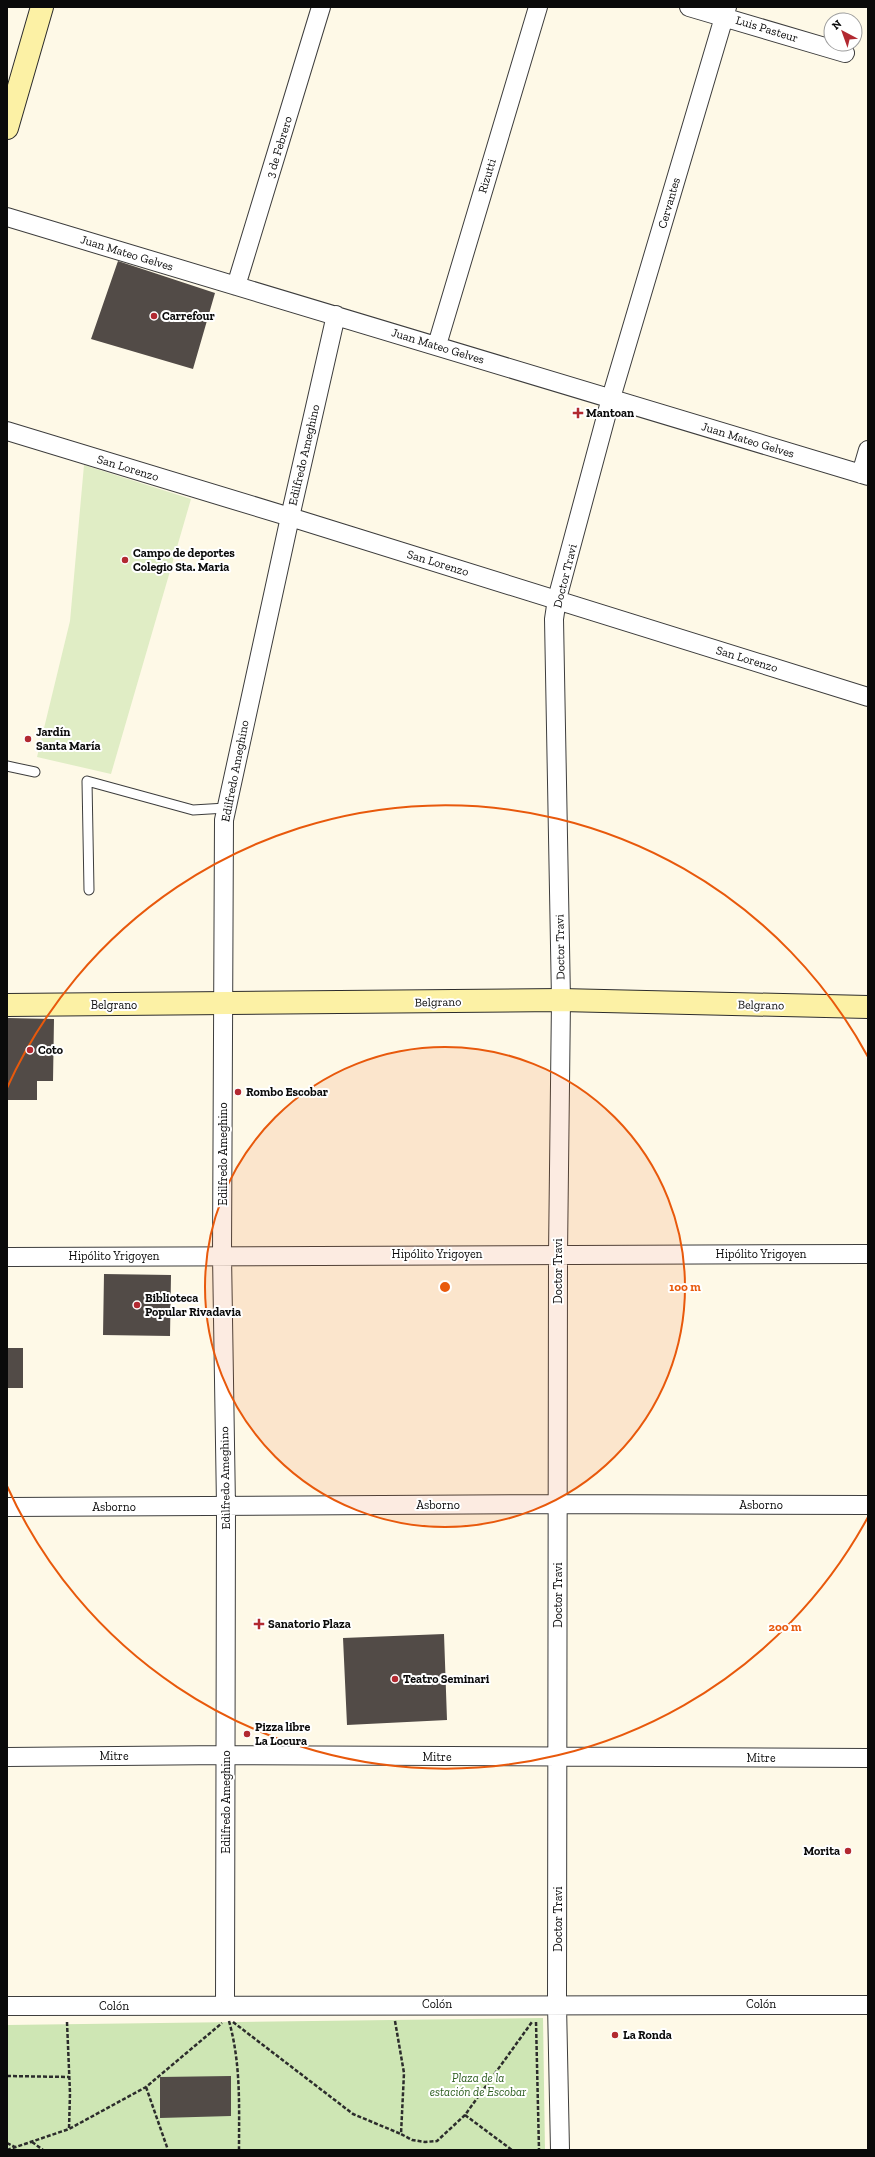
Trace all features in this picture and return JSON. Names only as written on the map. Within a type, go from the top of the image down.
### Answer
[{"type":"main road","points":[[7,128],[42,7]]},
{"type":"main road","name":"Belgrano","points":[[7,1005],[224,1005],[561,1000],[868,1007]]},
{"type":"street","name":"3 de Febrero","points":[[236,286],[321,7]]},
{"type":"street","name":"Rizutti","points":[[437,346],[538,7]]},
{"type":"street","name":"Luis Pasteur","points":[[689,7],[725,12],[845,53]]},
{"type":"street","name":"Cervantes","points":[[611,398],[725,12]]},
{"type":"street","name":"Juan Mateo Gelves","points":[[7,217],[864,475]]},
{"type":"street","name":"Edilfredo Ameghino","points":[[229,2014],[226,1755],[226,1506],[222,1255],[226,808],[336,315]]},
{"type":"street","name":"Doctor Travi","points":[[560,2150],[558,2004],[558,1254],[561,1000],[554,619],[557,600],[611,398]]},
{"type":"street","name":"San Lorenzo","points":[[7,432],[290,517],[868,697]]},
{"type":"street","points":[[864,475],[868,450]]},
{"type":"street","name":"Hipólito Yrigoyen","points":[[7,1257],[222,1255],[868,1254]]},
{"type":"street","name":"Asborno","points":[[7,1507],[558,1504],[868,1506]]},
{"type":"street","name":"Mitre","points":[[7,1757],[226,1755],[559,1758],[868,1758]]},
{"type":"street","name":"Colón","points":[[7,2006],[229,2014],[558,2004],[868,2005]]},
{"type":"lane","points":[[7,766],[35,772]]},
{"type":"lane","points":[[89,890],[87,781],[193,810],[226,808]]},
{"type":"path","points":[[7,2150],[69,2129],[146,2087],[229,2014]]},
{"type":"path","points":[[229,2014],[353,2114],[412,2140],[425,2142],[437,2141],[465,2115],[536,2016],[539,2150]]},
{"type":"path","points":[[229,2014],[238,2068],[239,2150]]},
{"type":"path","points":[[394,2017],[404,2073],[401,2134]]},
{"type":"path","points":[[67,2018],[69,2129]]},
{"type":"path","points":[[7,2076],[69,2077]]},
{"type":"path","points":[[146,2087],[168,2150]]},
{"type":"path","points":[[465,2115],[512,2150]]},
{"type":"path","points":[[32,2142],[43,2150]]},
{"type":"path","points":[[7,2143],[16,2148]]},
{"type":"green space","name":"Campo de deportes Colegio Sta. Maria","points":[[84,465],[191,499],[111,774],[37,757],[70,621]]},
{"type":"green space","name":"Plaza de la estación de Escobar","points":[[543,2018],[545,2150],[7,2150],[7,2025]]},
{"type":"building","name":"Carrefour","points":[[118,261],[215,293],[193,369],[91,339]]},
{"type":"building","name":"Coto","points":[[7,1018],[54,1019],[53,1081],[37,1081],[37,1100],[7,1100]]},
{"type":"building","name":"Biblioteca Popular Rivadavia","points":[[104,1274],[171,1275],[170,1336],[103,1335]]},
{"type":"building","points":[[8,1348],[23,1348],[23,1388],[7,1388]]},
{"type":"building","name":"Teatro Seminari","points":[[444,1634],[447,1720],[347,1725],[343,1638]]},
{"type":"building","points":[[231,2076],[231,2116],[160,2118],[160,2077]]},
{"type":"place","name":"Carrefour","points":[[154,316]]},
{"type":"place","name":"Mantoan","points":[[578,413]]},
{"type":"place","name":"Campo de deportes Colegio Sta. Maria","points":[[125,560]]},
{"type":"place","name":"Jardín Santa María","points":[[28,739]]},
{"type":"place","name":"Coto","points":[[30,1050]]},
{"type":"place","name":"Rombo Escobar","points":[[238,1092]]},
{"type":"place","name":"Biblioteca Popular Rivadavia","points":[[137,1305]]},
{"type":"place","name":"Sanatorio Plaza","points":[[259,1624]]},
{"type":"place","name":"Teatro Seminari","points":[[395,1679]]},
{"type":"place","name":"Pizza libre La Locura","points":[[247,1734]]},
{"type":"place","name":"Morita","points":[[848,1851]]},
{"type":"place","name":"La Ronda","points":[[615,2035]]}]
